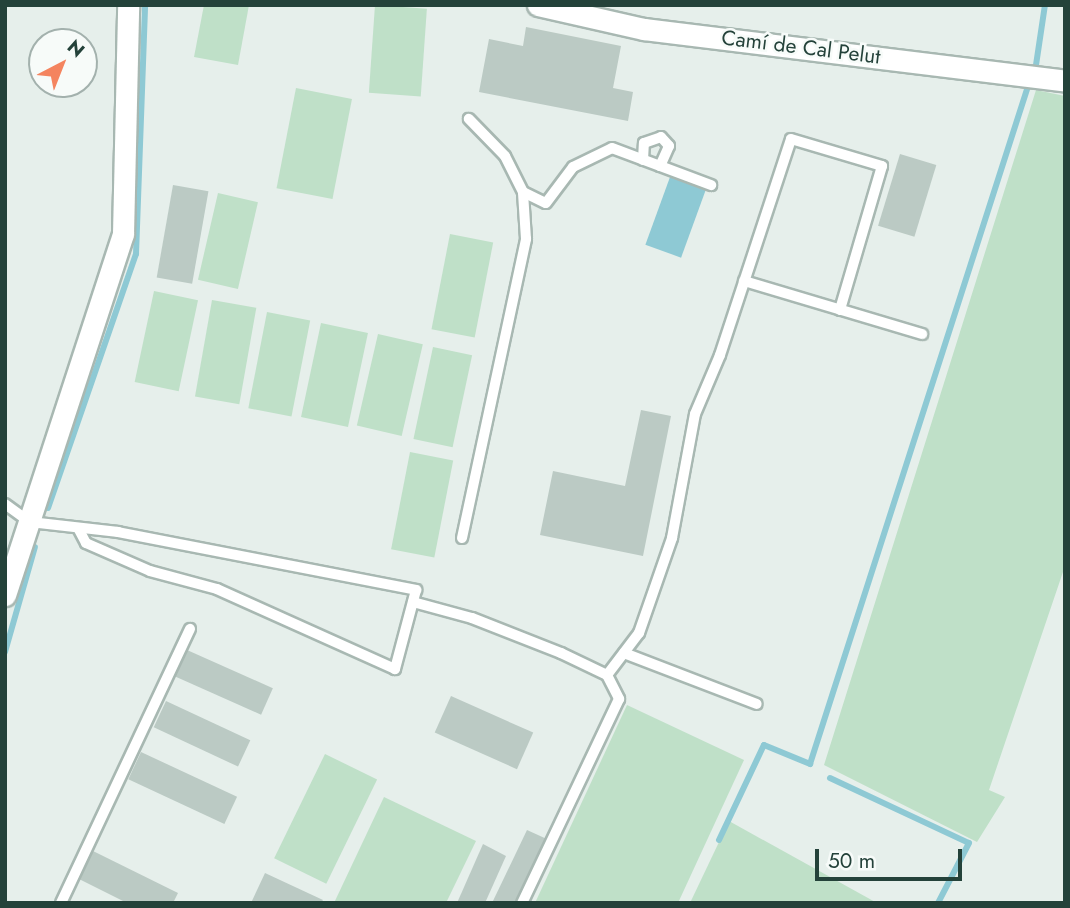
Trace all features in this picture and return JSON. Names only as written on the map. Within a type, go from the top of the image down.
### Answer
[{"type":"street","points":[[5,595],[123,234],[128,5]]},
{"type":"street","name":"Camí de Cal Pelut","points":[[538,5],[644,29],[1065,80]]},
{"type":"lane","points":[[463,538],[526,239],[523,192],[505,156],[469,119]]},
{"type":"lane","points":[[643,160],[644,144],[661,137],[669,146],[660,166]]},
{"type":"lane","points":[[607,675],[639,633],[672,538],[695,414],[744,281],[790,139],[882,166],[840,310]]},
{"type":"lane","points":[[523,192],[545,203],[573,167],[612,148],[711,185]]},
{"type":"lane","points":[[744,281],[922,334]]},
{"type":"lane","points":[[7,511],[30,522],[79,530],[118,532],[416,590],[395,670],[217,589],[150,571],[86,543],[79,530]]},
{"type":"lane","points":[[413,602],[472,618],[607,675],[620,699],[522,903]]},
{"type":"lane","points":[[61,903],[190,629]]},
{"type":"lane","points":[[624,653],[757,704]]},
{"type":"green space","points":[[204,5],[249,5],[238,65],[194,57]]},
{"type":"green space","points":[[375,5],[427,9],[421,96],[369,93]]},
{"type":"green space","points":[[296,88],[352,99],[332,199],[277,188]]},
{"type":"green space","points":[[1036,90],[1065,96],[1065,566],[989,790],[1005,797],[977,842],[824,765]]},
{"type":"green space","points":[[218,193],[258,202],[238,289],[198,280]]},
{"type":"green space","points":[[450,234],[493,242],[475,338],[431,329]]},
{"type":"green space","points":[[154,291],[198,300],[179,391],[135,382]]},
{"type":"green space","points":[[212,300],[256,308],[239,404],[195,397]]},
{"type":"green space","points":[[267,312],[310,320],[291,417],[248,408]]},
{"type":"green space","points":[[321,323],[368,333],[348,427],[301,417]]},
{"type":"green space","points":[[378,334],[423,344],[402,436],[357,426]]},
{"type":"green space","points":[[433,347],[472,355],[453,447],[413,439]]},
{"type":"green space","points":[[410,452],[453,460],[434,558],[391,549]]},
{"type":"green space","points":[[627,705],[744,760],[678,903],[535,903]]},
{"type":"green space","points":[[325,754],[377,779],[326,884],[274,858]]},
{"type":"green space","points":[[384,797],[476,841],[446,903],[334,903]]},
{"type":"green space","points":[[729,821],[877,903],[690,903]]},
{"type":"water","points":[[670,177],[706,190],[681,258],[645,245]]},
{"type":"building","points":[[526,27],[621,46],[613,88],[633,92],[628,121],[479,92],[489,39],[523,46]]},
{"type":"building","points":[[900,154],[936,165],[914,237],[878,226]]},
{"type":"building","points":[[173,185],[208,191],[192,284],[157,278]]},
{"type":"building","points":[[641,410],[671,416],[643,556],[540,535],[553,471],[625,486]]},
{"type":"building","points":[[187,650],[273,688],[261,715],[175,676]]},
{"type":"building","points":[[451,696],[533,733],[517,769],[435,733]]},
{"type":"building","points":[[166,701],[250,740],[238,767],[154,727]]},
{"type":"building","points":[[141,752],[237,797],[224,824],[128,779]]},
{"type":"building","points":[[527,830],[549,840],[518,903],[492,903]]},
{"type":"building","points":[[483,844],[506,856],[485,903],[457,903]]},
{"type":"building","points":[[93,851],[178,893],[173,903],[127,903],[79,879]]},
{"type":"building","points":[[265,873],[323,900],[321,903],[251,903]]},
{"type":"waterway","points":[[48,508],[136,254],[145,5]]},
{"type":"waterway","points":[[1036,65],[1045,5]]},
{"type":"waterway","points":[[719,840],[764,745],[810,764],[1030,80]]},
{"type":"waterway","points":[[5,652],[35,547]]},
{"type":"waterway","points":[[830,778],[969,843],[938,903]]}]
